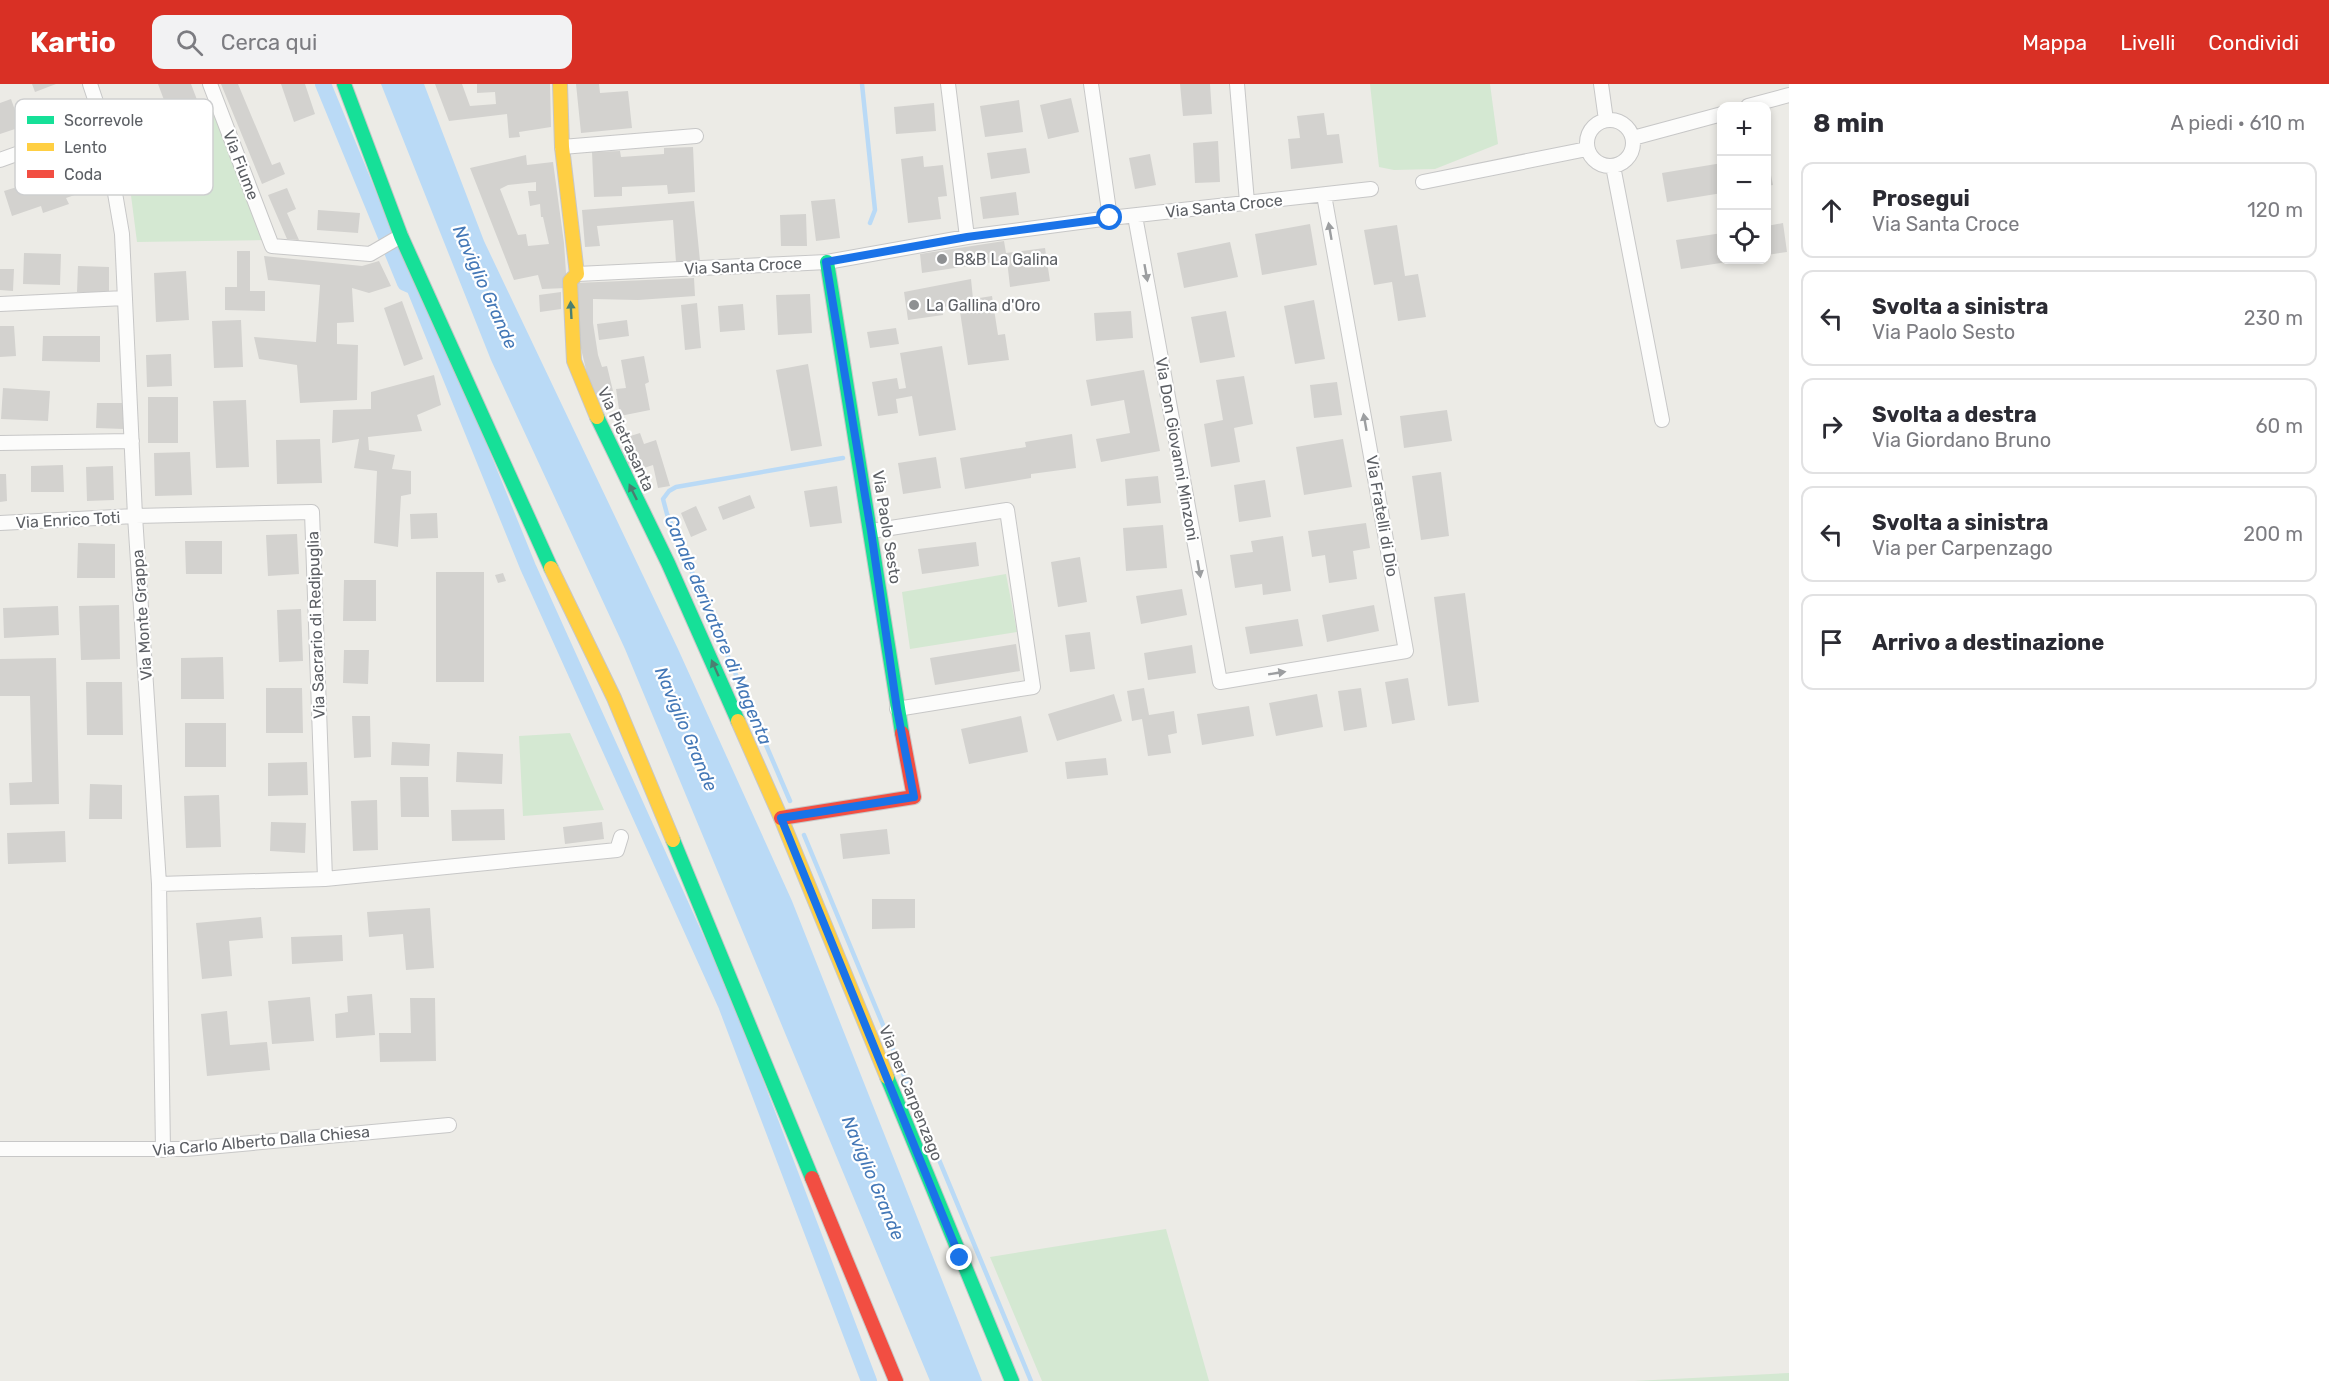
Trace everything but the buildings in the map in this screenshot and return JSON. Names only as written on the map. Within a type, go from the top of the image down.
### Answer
[{"type":"street","name":"Via Monte Grappa","points":[[90,84],[95,99]]},
{"type":"street","name":"Via Fiume","points":[[210,84],[273,246],[370,254],[393,241]]},
{"type":"street","points":[[344,84],[393,241],[614,698],[896,1381]]},
{"type":"street","name":"Via Pietrasanta","points":[[560,84],[562,147],[577,274],[570,281],[573,361],[587,397],[668,563],[781,818]]},
{"type":"street","points":[[948,84],[967,237]]},
{"type":"street","points":[[1091,84],[1110,218]]},
{"type":"street","points":[[1237,84],[1247,202]]},
{"type":"street","points":[[1601,84],[1606,120]]},
{"type":"street","points":[[1763,102],[1789,95]]},
{"type":"street","points":[[1633,138],[1717,115]]},
{"type":"street","points":[[1606,120],[1626,125],[1633,138],[1631,153],[1620,164],[1613,166],[1599,164],[1590,155],[1586,141],[1592,127],[1606,120]]},
{"type":"street","points":[[562,147],[696,136]]},
{"type":"street","points":[[1423,182],[1587,148]]},
{"type":"street","points":[[0,160],[15,155]]},
{"type":"street","points":[[1613,166],[1662,420]]},
{"type":"street","name":"Via Santa Croce","points":[[577,274],[826,262],[967,237],[1110,218],[1371,189]]},
{"type":"street","name":"Via Monte Grappa","points":[[115,195],[122,234],[135,516],[159,884],[162,1150]]},
{"type":"street","name":"Via Fratelli di Dio","points":[[1220,682],[1406,651],[1324,195]]},
{"type":"street","name":"Via Don Giovanni Minzoni","points":[[1135,216],[1220,682]]},
{"type":"street","name":"Via Paolo Sesto","points":[[781,818],[914,797],[897,709],[871,531],[826,262]]},
{"type":"street","points":[[0,304],[125,298]]},
{"type":"street","points":[[0,443],[132,441]]},
{"type":"street","points":[[871,531],[1007,510],[1033,687],[897,709]]},
{"type":"street","name":"Via Sacrario di Redipuglia","points":[[135,516],[312,512],[325,879]]},
{"type":"street","name":"Via Enrico Toti","points":[[0,523],[135,516]]},
{"type":"street","name":"Via per Carpenzago","points":[[781,818],[1012,1381]]},
{"type":"street","points":[[159,884],[325,879],[521,861],[617,850],[621,837]]},
{"type":"street","name":"Via Carlo Alberto Dalla Chiesa","points":[[0,1149],[162,1150],[449,1125]]},
{"type":"green space","points":[[1370,84],[1490,84],[1498,144],[1435,169],[1394,170],[1379,167]]},
{"type":"green space","points":[[213,110],[264,240],[137,242],[131,195],[213,195]]},
{"type":"green space","points":[[1006,574],[1017,632],[910,649],[902,592]]},
{"type":"green space","points":[[570,733],[604,810],[523,816],[519,736]]},
{"type":"green space","points":[[1166,1229],[1209,1381],[1042,1381],[990,1257]]},
{"type":"green space","points":[[1789,1373],[1789,1381],[1634,1381]]},
{"type":"water","name":"Naviglio Grande","points":[[381,84],[424,84],[484,241],[678,649],[792,901],[982,1381],[930,1381],[625,649],[491,360]]},
{"type":"waterway","points":[[323,84],[405,283],[414,287],[528,567],[726,1005],[869,1381]]},
{"type":"waterway","name":"Canale derivatore di Magenta","points":[[862,84],[875,210],[870,223]]},
{"type":"waterway","name":"Canale derivatore di Magenta","points":[[790,801],[667,514],[663,499],[669,491],[676,487],[843,458]]},
{"type":"waterway","name":"Canale derivatore di Magenta","points":[[804,835],[1031,1381]]},
{"type":"traffic: fast","points":[[344,84],[401,236],[551,568]]},
{"type":"traffic: fast","points":[[827,262],[902,733]]},
{"type":"traffic: fast","points":[[597,417],[668,563],[738,721]]},
{"type":"traffic: fast","points":[[673,840],[812,1178]]},
{"type":"traffic: fast","points":[[887,1077],[1012,1381]]},
{"type":"traffic: slow","points":[[560,84],[562,147],[577,274],[570,281],[574,361],[597,417]]},
{"type":"traffic: slow","points":[[551,568],[614,698],[673,840]]},
{"type":"traffic: slow","points":[[738,721],[781,818],[887,1077]]},
{"type":"traffic: jam","points":[[781,818],[914,797],[902,733]]},
{"type":"traffic: jam","points":[[812,1178],[896,1381]]},
{"type":"place","name":"B&B La Galina","points":[[942,259]]},
{"type":"place","name":"La Gallina d'Oro","points":[[914,305]]},
{"type":"route","points":[[960,1258],[781,818],[914,797],[897,709],[871,531],[826,262],[967,237],[1110,218]]}]
